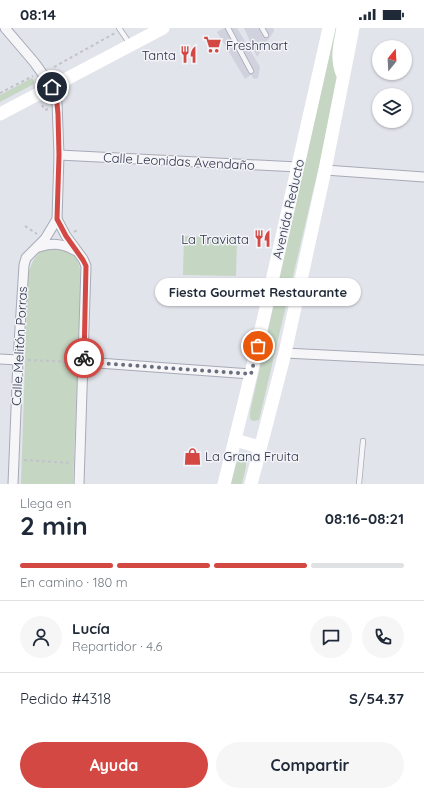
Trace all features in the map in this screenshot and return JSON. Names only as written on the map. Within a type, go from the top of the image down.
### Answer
[{"type":"main road","points":[[0,114],[163,28]]},
{"type":"main road","name":"Avenida Reducto","points":[[224,484],[251,374],[329,28]]},
{"type":"main road","points":[[343,28],[338,55],[339,66],[344,77]]},
{"type":"main road","name":"Avenida Reducto","points":[[251,484],[285,353],[325,170],[353,28]]},
{"type":"main road","points":[[235,440],[260,447]]},
{"type":"street","points":[[5,28],[34,62],[52,87]]},
{"type":"street","name":"Calle Melitón Porras","points":[[13,484],[22,360],[24,265],[26,258],[45,239],[57,219],[59,155],[57,103],[52,87]]},
{"type":"street","name":"Calle Leonidas Avendaño","points":[[59,155],[298,167]]},
{"type":"street","points":[[325,170],[424,177]]},
{"type":"street","name":"Calle Melitón Porras","points":[[57,219],[66,236],[86,266],[87,274],[80,362],[79,484]]},
{"type":"street","points":[[37,248],[58,243],[78,253]]},
{"type":"street","points":[[285,353],[424,360]]},
{"type":"street","points":[[0,359],[22,360]]},
{"type":"street","points":[[80,362],[251,374]]},
{"type":"lane","points":[[228,28],[251,71]]},
{"type":"lane","points":[[262,28],[266,35]]},
{"type":"lane","points":[[120,29],[130,45]]},
{"type":"lane","points":[[359,484],[363,441]]},
{"type":"path","points":[[54,67],[120,29]]},
{"type":"path","points":[[0,93],[36,74]]},
{"type":"path","points":[[22,360],[80,362]]},
{"type":"path","points":[[23,460],[73,463]]},
{"type":"shaded area","points":[[224,28],[237,28],[260,67],[258,78],[254,79],[251,75],[245,79],[217,32]]},
{"type":"shaded area","points":[[244,28],[273,28],[274,31],[257,57]]},
{"type":"green space","points":[[335,28],[339,28],[340,77],[259,420],[253,421],[250,419],[250,412]]},
{"type":"green space","points":[[32,78],[34,84],[0,102],[0,95]]},
{"type":"green space","points":[[184,236],[237,238],[236,276],[183,275]]},
{"type":"green space","points":[[55,245],[73,254],[81,272],[73,484],[21,484],[28,274],[37,255],[44,249]]},
{"type":"green space","points":[[239,460],[246,462],[242,484],[231,484],[236,464]]},
{"type":"way so far","points":[[84,358],[84,362],[251,374],[258,346]]},
{"type":"place","name":"Freshmart","points":[[213,45]]},
{"type":"place","name":"Tanta","points":[[189,55]]},
{"type":"place","name":"La Traviata","points":[[262,239]]},
{"type":"place","name":"Fiesta Gourmet Restaurante","points":[[258,346]]},
{"type":"place","name":"La Grana Fruita","points":[[192,456]]},
{"type":"route","points":[[52,87],[57,103],[58,114],[59,155],[57,219],[66,236],[83,260],[86,266],[87,274],[84,358]]}]
